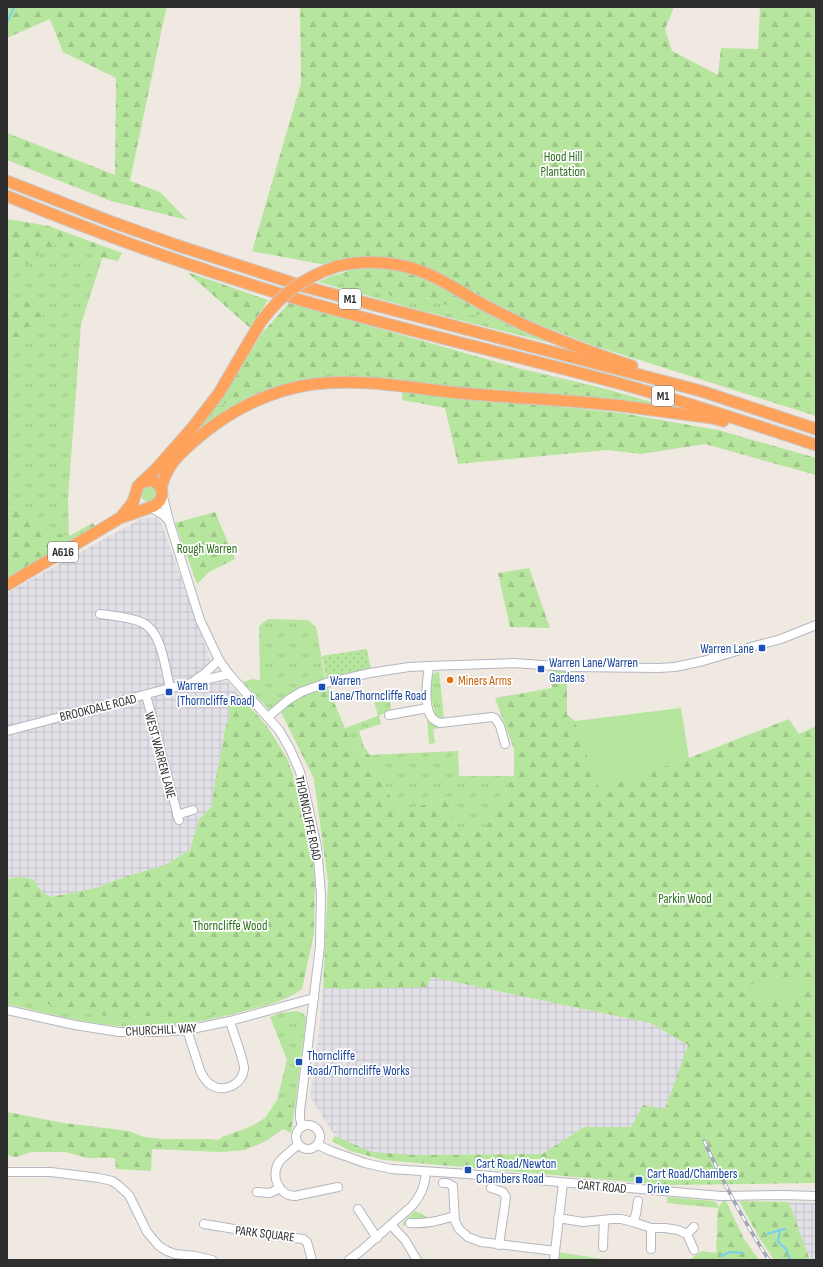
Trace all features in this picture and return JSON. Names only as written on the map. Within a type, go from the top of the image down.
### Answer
[{"type":"highway","name":"M1","points":[[7,181],[112,222],[212,257],[302,286],[700,392]]},
{"type":"highway","name":"M1","points":[[7,196],[189,265],[296,298],[399,327],[624,385],[815,445]]},
{"type":"highway","name":"M1","points":[[141,482],[156,469],[193,427],[219,393],[260,323],[274,306],[290,290],[315,275],[350,263],[387,263],[415,269],[436,278],[492,309],[556,339],[700,392],[816,429]]},
{"type":"highway","name":"M1","points":[[162,491],[165,476],[175,460],[198,437],[222,420],[244,407],[270,395],[316,384],[363,382],[466,393],[622,406],[712,418],[815,445]]},
{"type":"highway","points":[[141,482],[151,480],[159,484],[162,491]]},
{"type":"highway","name":"A616","points":[[120,518],[130,507],[136,495],[136,490],[141,482]]},
{"type":"highway","name":"A616","points":[[7,585],[120,518],[158,503],[162,499],[162,491]]},
{"type":"highway","points":[[136,495],[140,504],[150,507]]},
{"type":"street","name":"THORNCLIFFE ROAD","points":[[162,491],[169,521],[200,620],[219,660],[229,674],[279,730],[290,749],[300,772],[309,806],[317,847],[320,877],[320,946],[300,1111],[302,1127]]},
{"type":"street","points":[[150,507],[162,514],[169,521]]},
{"type":"street","points":[[100,614],[140,621],[152,630],[158,641],[170,688]]},
{"type":"street","points":[[268,717],[288,700],[301,692],[326,683],[370,673],[429,666],[514,663],[570,667],[675,667],[751,648],[781,639],[816,625]]},
{"type":"street","name":"BROOKDALE ROAD","points":[[190,684],[204,674],[219,660]]},
{"type":"street","points":[[429,666],[427,689],[428,708],[432,718],[440,723],[492,717],[495,718],[500,726],[505,744]]},
{"type":"street","name":"BROOKDALE ROAD","points":[[7,731],[229,674]]},
{"type":"street","name":"WEST WARREN LANE","points":[[146,695],[178,818],[193,810]]},
{"type":"street","points":[[389,715],[428,708]]},
{"type":"street","name":"CHURCHILL WAY","points":[[7,1010],[75,1025],[119,1032],[156,1032],[188,1030],[230,1021],[314,998]]},
{"type":"street","points":[[188,1030],[201,1073],[207,1082],[216,1087],[230,1087],[241,1078],[244,1066],[230,1021]]},
{"type":"street","points":[[310,1125],[317,1129],[321,1137],[318,1145],[309,1150],[298,1145],[296,1136],[299,1129],[310,1125]]},
{"type":"street","points":[[298,1145],[280,1161],[277,1167],[276,1179],[280,1188],[289,1195],[295,1196],[338,1187]]},
{"type":"street","name":"CART ROAD","points":[[318,1145],[343,1156],[378,1167],[426,1172],[468,1174],[721,1196],[816,1196]]},
{"type":"street","points":[[7,1172],[51,1172],[112,1181],[128,1195],[148,1232],[159,1246],[175,1254],[195,1256],[212,1260]]},
{"type":"street","points":[[349,1260],[377,1238],[412,1206],[419,1197],[425,1184],[426,1172]]},
{"type":"street","points":[[443,1183],[451,1184],[454,1188],[454,1216],[457,1225],[468,1237],[481,1242],[499,1245],[555,1251]]},
{"type":"street","points":[[554,1260],[563,1183]]},
{"type":"street","points":[[257,1192],[270,1193],[280,1188]]},
{"type":"street","points":[[491,1188],[503,1192],[506,1197],[499,1245]]},
{"type":"street","points":[[633,1222],[638,1201]]},
{"type":"street","points":[[358,1210],[377,1238]]},
{"type":"street","points":[[410,1223],[427,1224],[454,1216]]},
{"type":"street","points":[[558,1218],[583,1222],[621,1219],[651,1228],[678,1230],[687,1234],[694,1250]]},
{"type":"street","points":[[603,1247],[604,1220]]},
{"type":"street","name":"PARK SQUARE","points":[[204,1224],[303,1239],[307,1242],[312,1260]]},
{"type":"street","points":[[391,1225],[405,1240],[417,1260]]},
{"type":"street","points":[[687,1234],[694,1227]]},
{"type":"street","points":[[651,1228],[651,1249]]},
{"type":"shaded area","points":[[159,517],[211,662],[239,695],[232,695],[227,702],[230,715],[225,729],[215,781],[212,806],[199,819],[190,850],[165,865],[127,876],[96,888],[50,897],[42,892],[33,879],[20,877],[7,879],[7,593],[142,518]]},
{"type":"shaded area","points":[[431,977],[650,1023],[688,1045],[665,1109],[631,1127],[584,1127],[542,1154],[418,1155],[372,1152],[335,1136],[310,1097],[323,988],[351,989]]},
{"type":"shaded area","points":[[789,1202],[816,1203],[816,1260],[810,1260]]},
{"type":"green space","points":[[7,7],[167,7],[130,181],[160,192],[187,220],[111,201],[7,160],[7,133],[115,175],[116,78],[63,52],[50,19],[7,38]]},
{"type":"green space","name":"Hood Hill Plantation","points":[[300,7],[674,7],[665,29],[672,51],[718,75],[721,48],[758,49],[760,7],[816,7],[816,416],[592,345],[525,319],[430,271],[394,259],[326,265],[252,251],[301,83]]},
{"type":"green space","points":[[7,219],[49,226],[122,253],[118,261],[94,256],[77,248],[58,244],[42,250],[28,263],[7,274]]},
{"type":"green space","points":[[7,228],[104,253],[81,324],[68,498],[69,537],[45,532],[33,514],[7,507]]},
{"type":"green space","points":[[370,268],[405,271],[424,277],[506,319],[503,326],[495,326],[482,315],[466,314],[434,298],[410,300],[396,298],[370,287],[344,285],[346,277],[339,274],[352,270]]},
{"type":"green space","points":[[187,272],[268,300],[250,328]]},
{"type":"green space","points":[[339,274],[346,277],[345,285],[370,287],[396,298],[410,300],[434,298],[466,314],[482,315],[495,326],[506,319],[550,341],[547,342],[423,311],[318,282]]},
{"type":"green space","points":[[40,297],[46,304],[42,316],[10,349],[7,362],[7,311],[20,302]]},
{"type":"green space","points":[[289,303],[606,393],[603,397],[469,387],[330,371],[217,406],[263,332]]},
{"type":"green space","points":[[515,367],[606,389],[666,406],[669,410],[320,380],[234,408],[159,479],[153,477],[217,406],[330,371],[606,393]]},
{"type":"green space","points":[[402,390],[621,413],[718,430],[816,458],[816,475],[705,444],[641,454],[607,450],[458,464],[445,408],[402,400]]},
{"type":"green space","points":[[7,415],[16,429],[10,442],[7,443]]},
{"type":"green space","points":[[149,486],[155,488],[157,494],[155,500],[149,502],[143,500],[141,494],[143,488]]},
{"type":"green space","points":[[7,507],[33,514],[45,532],[69,536],[93,523],[95,527],[7,578]]},
{"type":"green space","name":"Rough Warren","points":[[215,512],[235,559],[209,572],[197,584],[175,523]]},
{"type":"green space","points":[[529,568],[550,628],[510,627],[498,573]]},
{"type":"green space","points":[[268,619],[308,620],[316,627],[326,683],[272,713],[243,682],[252,679],[260,680],[259,626]]},
{"type":"green space","points":[[367,649],[371,670],[326,678],[322,656]]},
{"type":"green space","name":"Parkin Wood","points":[[550,670],[567,671],[567,715],[575,721],[599,788],[689,758],[789,719],[799,734],[816,726],[816,1183],[666,1185],[384,1160],[350,1151],[332,1141],[335,1136],[372,1152],[418,1155],[542,1154],[584,1127],[631,1127],[643,1105],[665,1109],[688,1045],[650,1023],[431,977],[427,987],[351,989],[323,988],[328,882],[314,779],[279,708],[326,683],[353,747],[370,755],[398,812],[450,797],[458,834],[484,831],[514,776],[514,749],[495,698],[552,688]]},
{"type":"green space","points":[[439,671],[444,719],[440,728],[433,729],[435,743],[429,744],[427,716],[435,712],[430,685],[433,675]]},
{"type":"green space","name":"Thorncliffe Wood","points":[[232,695],[239,695],[267,726],[287,758],[299,791],[310,842],[315,880],[314,933],[302,989],[250,1008],[202,1017],[147,1016],[115,1018],[50,1005],[7,994],[7,879],[20,877],[33,879],[42,892],[51,897],[96,888],[127,876],[165,865],[190,850],[199,819],[212,806],[215,781],[225,729],[230,715],[227,702]]},
{"type":"green space","points":[[373,697],[390,697],[391,711],[379,715],[381,724],[359,731],[364,747],[370,755],[353,747],[345,728],[378,716]]},
{"type":"green space","points":[[681,708],[689,758],[599,789],[575,721]]},
{"type":"green space","points":[[458,751],[459,776],[514,776],[484,831],[458,834],[450,797],[398,812],[370,755]]},
{"type":"green space","points":[[797,976],[806,1000],[758,1003],[750,984]]},
{"type":"green space","points":[[302,989],[289,997],[274,1003],[232,1014],[207,1020],[155,1027],[108,1025],[57,1016],[7,1004],[7,994],[50,1005],[115,1018],[250,1008]]},
{"type":"green space","points":[[296,1011],[302,1013],[306,1018],[295,1107],[277,1100],[287,1060],[270,1017],[280,1013]]},
{"type":"green space","points":[[277,1100],[295,1107],[291,1133],[283,1129],[266,1141],[245,1150],[221,1152],[152,1149],[151,1171],[116,1169],[115,1158],[88,1158],[65,1152],[32,1152],[16,1157],[7,1155],[7,1112],[64,1123],[129,1131],[144,1137],[163,1139],[219,1140],[222,1137],[252,1126],[265,1118]]},
{"type":"green space","points":[[667,1197],[713,1201],[716,1202],[719,1207],[667,1203]]},
{"type":"green space","points":[[723,1201],[726,1201],[744,1239],[759,1260],[717,1260],[718,1208]]},
{"type":"green space","points":[[739,1201],[789,1202],[810,1260],[774,1260],[760,1239]]},
{"type":"green space","points":[[415,1211],[429,1218],[402,1226],[404,1221]]},
{"type":"green space","points":[[702,1251],[716,1253],[717,1260],[689,1260]]},
{"type":"green space","points":[[558,1252],[609,1260],[558,1260]]},
{"type":"waterway","points":[[7,23],[14,7]]},
{"type":"waterway","points":[[767,1234],[785,1229]]},
{"type":"waterway","points":[[780,1230],[778,1242],[787,1250],[790,1260]]},
{"type":"waterway","points":[[721,1256],[730,1252],[743,1253]]},
{"type":"railway","points":[[704,1141],[734,1202],[769,1260]]},
{"type":"place","name":"Warren Lane","points":[[762,648]]},
{"type":"place","name":"Warren Lane/Warren Gardens","points":[[541,669]]},
{"type":"place","name":"Miners Arms","points":[[450,680]]},
{"type":"place","name":"Warren Lane/Thorncliffe Road","points":[[322,687]]},
{"type":"place","name":"Warren (Thorncliffe Road)","points":[[169,692]]},
{"type":"place","name":"Thorncliffe Road/Thorncliffe Works","points":[[299,1062]]},
{"type":"place","name":"Cart Road/Newton Chambers Road","points":[[468,1170]]},
{"type":"place","name":"Cart Road/Chambers Drive","points":[[639,1180]]}]
